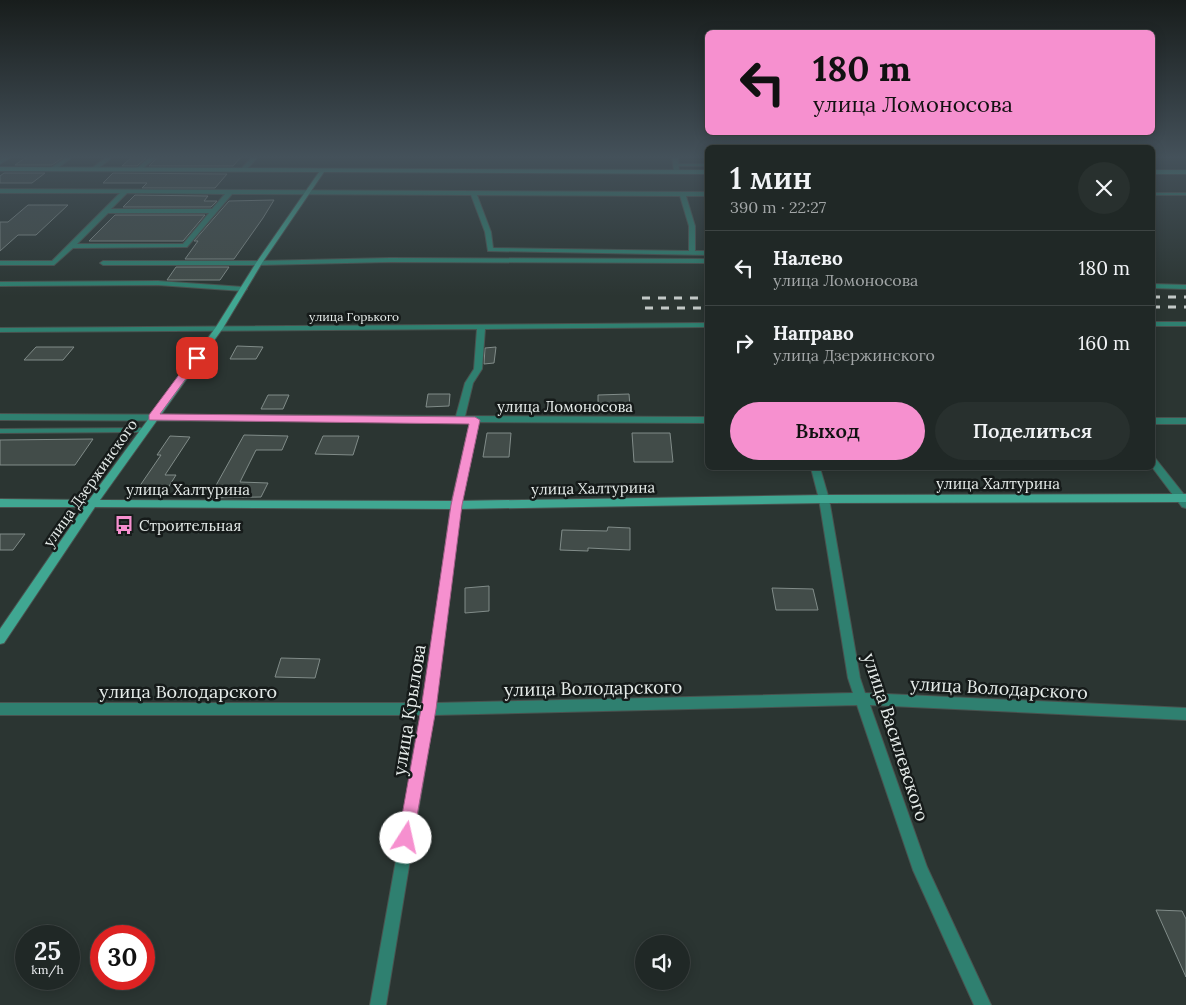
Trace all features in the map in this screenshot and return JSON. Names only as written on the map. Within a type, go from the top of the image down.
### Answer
[{"type":"street","points":[[0,263],[54,263],[114,203]]},
{"type":"street","points":[[71,246],[185,246],[221,203]]},
{"type":"street","name":"улица Дзержинского","points":[[0,639],[143,430],[219,328],[259,263],[302,203]]},
{"type":"street","points":[[477,203],[488,232],[490,250],[705,253]]},
{"type":"street","points":[[685,203],[692,226],[692,252]]},
{"type":"street","points":[[106,211],[214,211]]},
{"type":"street","points":[[103,263],[259,263],[390,260],[705,261]]},
{"type":"street","points":[[0,284],[158,283],[243,289]]},
{"type":"street","points":[[1155,324],[1186,324]]},
{"type":"street","points":[[459,420],[469,382],[478,369],[480,326]]},
{"type":"street","name":"улица Горького","points":[[0,330],[705,326]]},
{"type":"street","name":"улица Ломоносова","points":[[0,417],[705,420]]},
{"type":"street","name":"улица Крылова","points":[[378,1005],[428,709],[456,505],[475,420]]},
{"type":"street","points":[[1155,421],[1186,421]]},
{"type":"street","points":[[1155,464],[1185,500]]},
{"type":"street","name":"улица Василевского","points":[[817,470],[824,499],[854,678],[920,870],[983,1005]]},
{"type":"street","name":"улица Халтурина","points":[[0,503],[456,505],[824,499],[1185,500]]},
{"type":"street","name":"улица Володарского","points":[[0,708],[428,709],[861,699],[1186,714]]},
{"type":"lane","points":[[1155,286],[1186,287]]},
{"type":"lane","points":[[0,431],[143,430]]},
{"type":"building","points":[[127,203],[215,203],[211,207],[123,207]]},
{"type":"building","points":[[227,203],[272,203],[234,259],[185,259],[198,241],[194,241]]},
{"type":"building","points":[[28,205],[68,205],[36,235],[18,235],[0,251],[0,222],[8,222]]},
{"type":"building","points":[[115,215],[205,215],[183,241],[89,241]]},
{"type":"building","points":[[176,267],[229,267],[220,280],[167,280]]},
{"type":"building","points":[[237,346],[263,347],[256,359],[230,359]]},
{"type":"building","points":[[36,347],[74,347],[63,360],[24,360]]},
{"type":"building","points":[[496,347],[494,363],[484,364],[485,348]]},
{"type":"building","points":[[428,394],[450,394],[449,406],[426,407]]},
{"type":"building","points":[[629,394],[630,406],[598,407],[598,395]]},
{"type":"building","points":[[268,395],[289,395],[283,409],[261,409]]},
{"type":"building","points":[[487,433],[511,433],[509,457],[483,457]]},
{"type":"building","points":[[632,433],[670,433],[673,462],[634,462]]},
{"type":"building","points":[[244,435],[288,436],[282,450],[256,450],[240,482],[268,483],[261,497],[209,498]]},
{"type":"building","points":[[170,436],[190,437],[165,475],[176,475],[166,491],[137,490],[161,455],[157,455]]},
{"type":"building","points":[[323,436],[359,436],[353,455],[315,454]]},
{"type":"building","points":[[93,439],[75,465],[0,465],[0,440]]},
{"type":"building","points":[[608,527],[630,528],[630,550],[588,548],[588,551],[560,550],[562,530],[607,531]]},
{"type":"building","points":[[0,534],[25,534],[13,550],[0,550]]},
{"type":"building","points":[[489,586],[489,611],[465,613],[465,588]]},
{"type":"building","points":[[772,588],[813,589],[818,610],[776,610]]},
{"type":"building","points":[[281,658],[320,659],[315,678],[275,677]]},
{"type":"building","points":[[1156,910],[1182,911],[1186,919],[1186,977]]},
{"type":"railway","points":[[1155,297],[1186,297]]},
{"type":"railway","points":[[642,298],[705,298]]},
{"type":"railway","points":[[1155,307],[1186,307]]},
{"type":"railway","points":[[645,308],[705,308]]},
{"type":"place","name":"Строительная","points":[[124,525]]},
{"type":"route","points":[[197,358],[152,418],[475,420],[456,505],[428,709],[406,838]]}]
